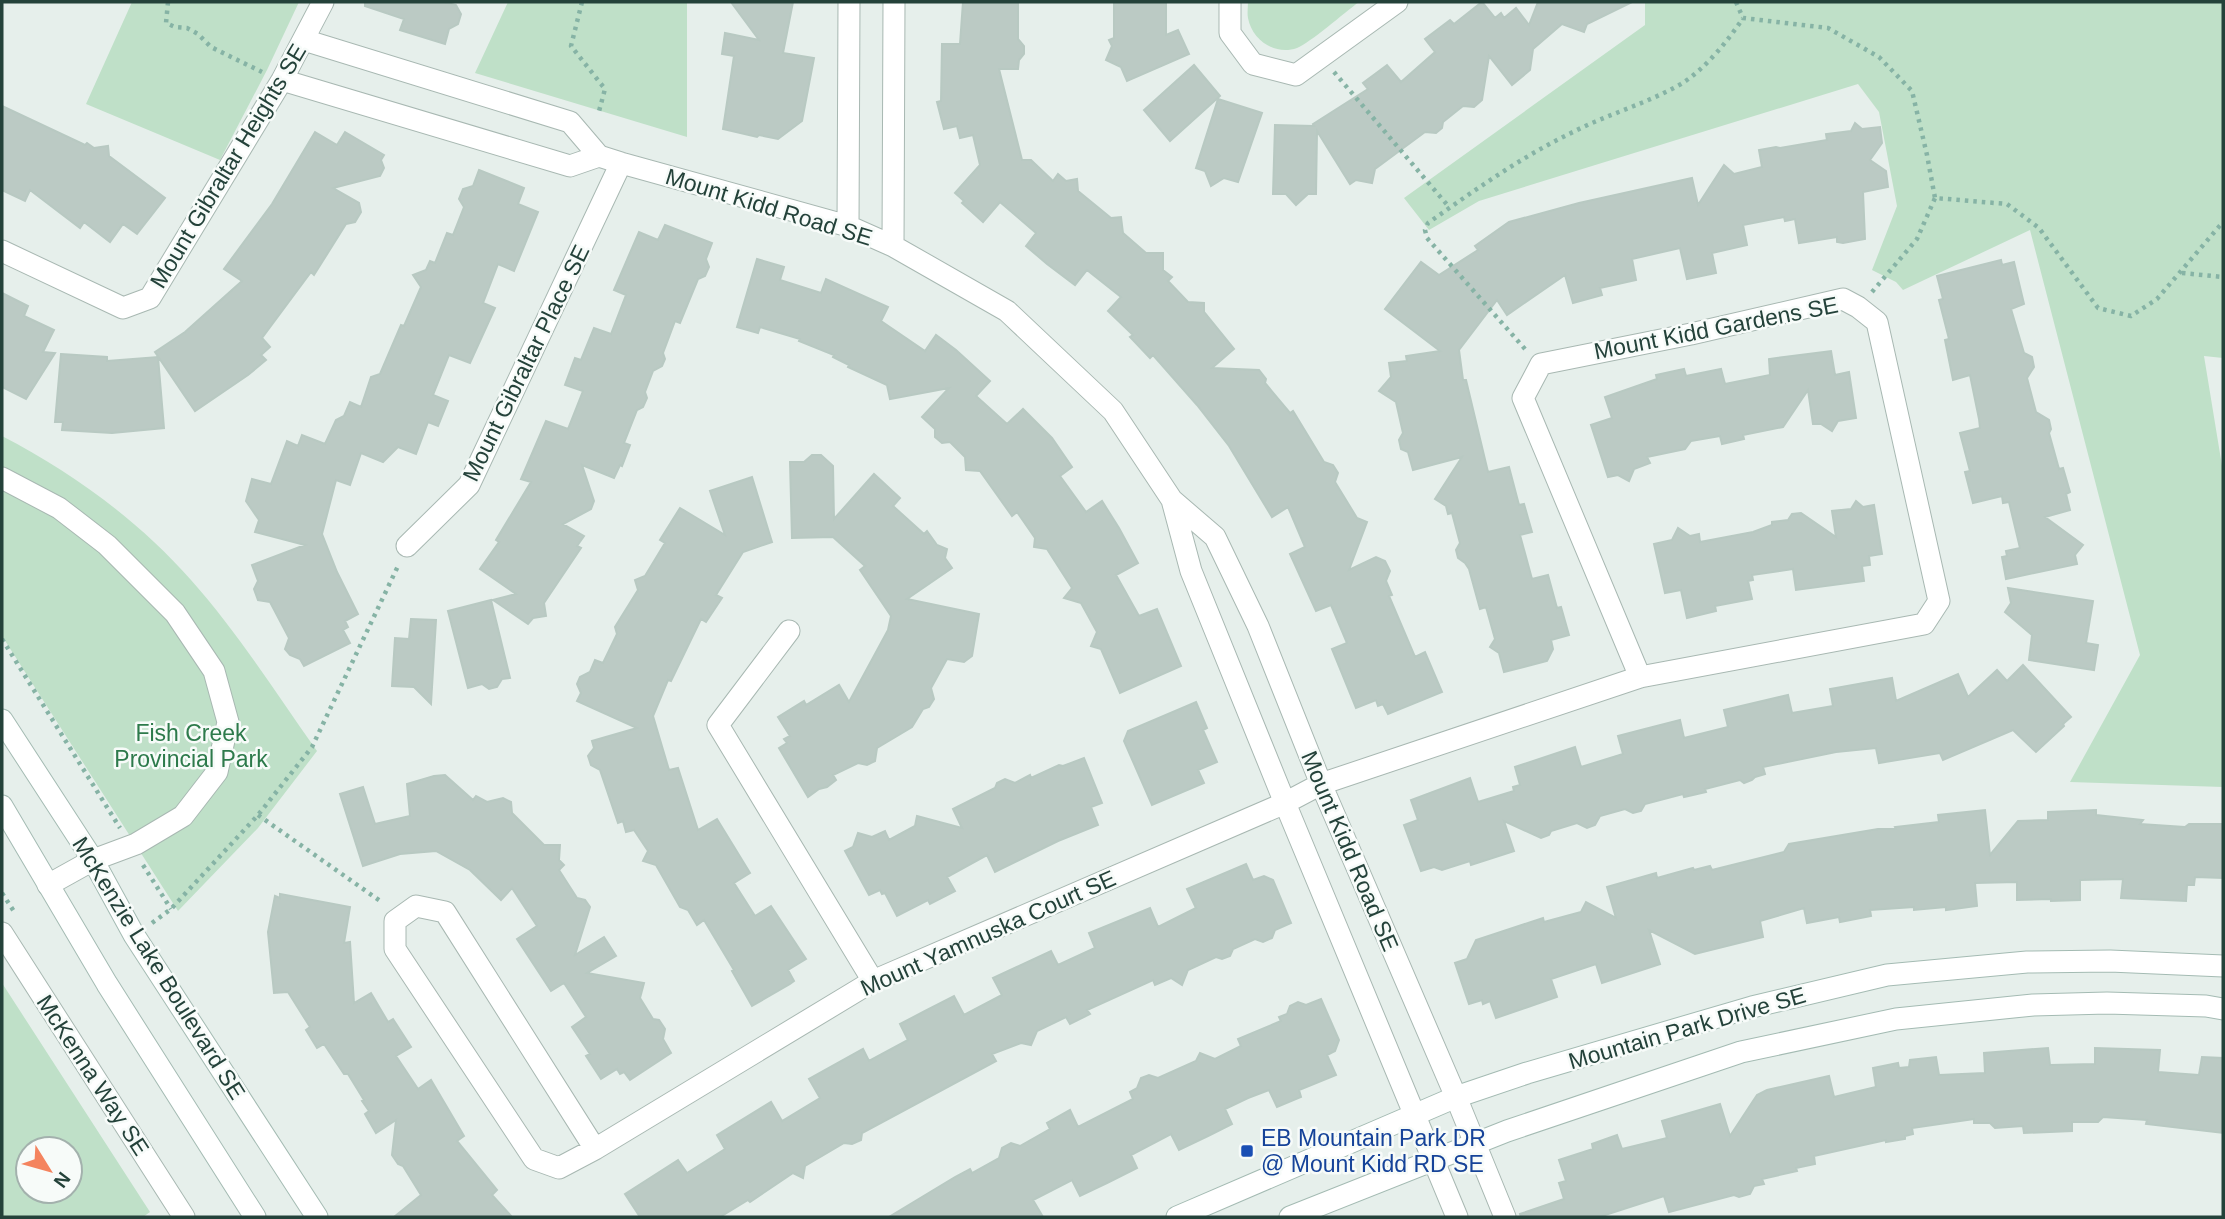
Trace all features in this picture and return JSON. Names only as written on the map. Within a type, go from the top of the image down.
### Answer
[{"type":"street","name":"Mount Gibraltar Heights SE","points":[[2,251],[123,308],[150,298],[274,77],[304,40],[323,2]]},
{"type":"street","points":[[848,226],[849,2]]},
{"type":"street","points":[[893,246],[894,2]]},
{"type":"street","points":[[1230,2],[1230,33],[1253,64],[1296,75],[1397,2]]},
{"type":"street","points":[[274,77],[570,166],[599,156],[570,122],[304,40]]},
{"type":"street","name":"Mount Kidd Road SE","points":[[599,156],[848,226],[893,246],[1007,311],[1113,411],[1172,500],[1215,537],[1258,626],[1321,785],[1505,1217]]},
{"type":"street","name":"Mount Gibraltar Place SE","points":[[407,546],[469,485],[621,163]]},
{"type":"street","name":"Mount Kidd Gardens SE","points":[[1321,785],[1640,677],[1924,624],[1939,601],[1877,323],[1858,307],[1843,299],[1692,334],[1541,364]]},
{"type":"street","points":[[1541,364],[1523,398],[1640,677]]},
{"type":"street","points":[[2,478],[59,508],[107,545],[175,613],[214,671],[228,722],[217,772],[183,816],[131,846],[93,860],[48,885]]},
{"type":"street","name":"Mount Kidd Road SE","points":[[1172,500],[1191,571],[1284,803],[1457,1217]]},
{"type":"street","points":[[789,631],[718,725],[873,981]]},
{"type":"street","name":"McKenzie Lake Boulevard SE","points":[[2,720],[93,860],[134,935],[317,1217]]},
{"type":"street","name":"Mount Yamnuska Court SE","points":[[395,921],[395,949],[534,1159],[559,1168],[873,981],[1321,785]]},
{"type":"street","points":[[2,806],[107,985],[255,1217]]},
{"type":"street","points":[[395,921],[416,906],[445,912],[595,1149]]},
{"type":"street","name":"McKenna Way SE","points":[[2,933],[184,1217]]},
{"type":"street","name":"Mountain Park Drive SE","points":[[1177,1217],[1455,1097],[1752,1007],[1887,975],[2027,962],[2110,961],[2223,966]]},
{"type":"street","name":"Mountain Park Drive SE","points":[[1290,1217],[1507,1131],[1741,1052],[1896,1018],[2033,1005],[2119,1004],[2206,1006],[2223,1009]]},
{"type":"path","points":[[168,2],[166,23],[187,28],[198,34],[211,47],[274,77]]},
{"type":"path","points":[[582,2],[571,46],[605,89],[598,115]]},
{"type":"path","points":[[1736,2],[1743,18]]},
{"type":"path","points":[[1743,18],[1828,28],[1879,57],[1912,91],[1935,198],[1917,239],[1858,307]]},
{"type":"path","points":[[1541,364],[1517,341],[1427,238],[1427,223],[1488,180],[1573,132],[1683,83],[1728,42],[1743,18]]},
{"type":"path","points":[[1322,58],[1449,208]]},
{"type":"path","points":[[1935,198],[2007,204],[2039,228],[2098,308],[2131,316],[2157,299],[2223,222]]},
{"type":"path","points":[[2182,272],[2223,277]]},
{"type":"path","points":[[134,935],[171,909],[258,815],[312,747],[407,546]]},
{"type":"path","points":[[2,639],[171,909]]},
{"type":"path","points":[[258,815],[383,904],[395,921]]},
{"type":"green space","points":[[132,2],[299,2],[220,160],[86,104]]},
{"type":"green space","points":[[508,2],[687,2],[687,137],[475,73]]},
{"type":"green space","points":[[1248,2],[1359,2],[1297,48],[1281,50],[1266,44],[1254,33],[1248,16]]},
{"type":"green space","points":[[1645,2],[2223,2],[2223,358],[2204,356],[2223,472],[2223,787],[2070,782],[2140,655],[2030,230],[1903,290],[1896,282],[1872,270],[1897,206],[1879,112],[1858,84],[1479,201],[1429,230],[1404,198],[1645,25]]},
{"type":"green space","name":"Fish Creek Provincial Park","points":[[2,436],[103,499],[171,558],[225,621],[317,751],[258,828],[178,911],[2,636]]},
{"type":"green space","points":[[2,983],[150,1212],[143,1217],[2,1217]]},
{"type":"building","points":[[365,2],[444,2],[456,5],[461,14],[458,24],[449,29],[445,44],[400,30],[404,19],[365,6]]},
{"type":"building","points":[[731,2],[793,2],[783,53],[814,58],[802,121],[778,139],[723,129],[734,56],[722,54],[725,33],[759,40]]},
{"type":"building","points":[[963,2],[1018,2],[1018,39],[1024,46],[1024,54],[1019,60],[1018,69],[999,69],[1022,160],[1031,160],[1053,181],[1058,174],[1066,181],[1077,179],[1078,191],[1111,218],[1121,217],[1123,233],[1146,253],[1163,253],[1163,270],[1172,277],[1168,281],[1188,302],[1204,303],[1204,312],[1234,349],[1212,368],[1259,370],[1266,379],[1265,383],[1290,413],[1293,411],[1324,462],[1333,465],[1338,473],[1335,482],[1357,518],[1367,522],[1349,570],[1376,557],[1385,561],[1390,571],[1386,581],[1392,595],[1389,596],[1415,657],[1425,652],[1442,692],[1388,714],[1383,704],[1378,706],[1376,700],[1356,708],[1332,649],[1347,643],[1331,605],[1316,611],[1290,554],[1305,547],[1288,507],[1272,517],[1229,446],[1197,405],[1153,355],[1150,358],[1130,337],[1133,335],[1108,311],[1121,297],[1087,270],[1075,285],[1047,264],[1026,246],[1036,233],[1000,202],[983,222],[955,193],[980,165],[973,135],[960,138],[957,126],[944,129],[937,102],[941,101],[942,44],[960,44]]},
{"type":"building","points":[[1114,2],[1166,2],[1166,35],[1178,30],[1189,54],[1127,81],[1121,67],[1106,60],[1112,46],[1109,40],[1114,38]]},
{"type":"building","points":[[1482,2],[1495,18],[1501,13],[1504,18],[1516,8],[1529,25],[1538,2],[1632,2],[1587,24],[1584,32],[1562,24],[1533,49],[1530,70],[1512,85],[1489,56],[1482,100],[1474,107],[1463,106],[1443,122],[1442,128],[1436,133],[1425,132],[1375,169],[1372,183],[1356,180],[1350,184],[1317,131],[1316,194],[1308,194],[1296,205],[1286,194],[1273,194],[1275,125],[1314,126],[1313,124],[1368,89],[1363,83],[1387,65],[1401,82],[1435,52],[1425,39],[1450,20],[1454,24]]},
{"type":"building","points":[[1194,65],[1220,96],[1170,141],[1144,110]]},
{"type":"building","points":[[1218,99],[1262,113],[1238,182],[1224,178],[1211,186],[1205,171],[1196,168]]},
{"type":"building","points":[[2,106],[85,145],[87,143],[94,148],[108,146],[109,156],[165,198],[137,234],[123,224],[110,242],[84,222],[80,228],[30,190],[25,201],[2,190]]},
{"type":"building","points":[[1855,123],[1862,129],[1880,127],[1882,143],[1870,160],[1886,171],[1888,187],[1863,192],[1865,239],[1843,243],[1837,242],[1837,237],[1799,243],[1795,219],[1785,221],[1784,217],[1743,225],[1747,245],[1712,253],[1716,273],[1687,279],[1680,248],[1632,259],[1636,280],[1600,288],[1602,295],[1573,303],[1565,275],[1507,315],[1497,300],[1459,350],[1463,380],[1466,380],[1488,472],[1509,467],[1519,505],[1524,504],[1532,532],[1520,535],[1532,579],[1548,575],[1557,608],[1561,607],[1569,635],[1551,640],[1553,649],[1547,661],[1504,672],[1499,653],[1490,647],[1495,639],[1486,607],[1480,609],[1469,569],[1458,558],[1456,550],[1460,543],[1452,513],[1448,514],[1446,506],[1435,499],[1462,457],[1413,470],[1408,452],[1401,449],[1399,440],[1403,433],[1396,402],[1379,391],[1391,377],[1389,363],[1407,361],[1406,356],[1440,351],[1385,309],[1421,262],[1439,275],[1478,250],[1475,246],[1509,222],[1579,203],[1692,178],[1698,205],[1724,165],[1734,174],[1762,167],[1759,150],[1827,140],[1826,134],[1851,131]]},
{"type":"building","points":[[315,132],[337,145],[345,132],[384,155],[381,160],[384,168],[380,176],[333,188],[359,203],[361,212],[355,222],[346,224],[314,275],[311,272],[262,338],[270,347],[261,355],[266,360],[195,411],[155,352],[185,332],[242,281],[224,269],[272,204]]},
{"type":"building","points":[[479,170],[524,188],[518,204],[538,212],[514,271],[498,264],[483,303],[495,308],[470,363],[449,355],[433,395],[448,401],[438,426],[428,422],[416,454],[398,447],[383,462],[361,453],[350,485],[336,480],[322,534],[358,614],[345,621],[348,627],[343,630],[350,643],[304,666],[300,659],[290,655],[285,649],[289,638],[270,602],[258,600],[254,589],[258,581],[252,565],[305,545],[255,532],[259,520],[246,501],[252,479],[271,484],[287,441],[298,446],[302,435],[325,444],[336,420],[344,416],[350,402],[361,407],[371,377],[380,374],[421,287],[413,275],[426,270],[430,261],[435,263],[447,233],[453,235],[464,207],[459,199],[463,189],[473,186]]},
{"type":"building","points":[[665,225],[712,243],[706,259],[709,267],[705,276],[698,279],[680,323],[675,321],[663,353],[665,359],[662,366],[653,371],[645,392],[647,398],[643,407],[637,410],[624,443],[630,445],[622,466],[620,465],[614,478],[582,465],[594,501],[591,509],[563,524],[584,536],[577,546],[581,548],[544,603],[546,616],[533,618],[528,624],[493,600],[516,594],[480,569],[499,542],[496,540],[531,482],[521,479],[546,421],[568,429],[583,391],[565,385],[575,358],[581,360],[594,328],[611,334],[626,295],[614,290],[639,232],[658,240]]},
{"type":"building","points":[[757,259],[784,267],[780,280],[821,293],[826,279],[888,307],[881,321],[925,351],[936,335],[990,381],[976,396],[1007,424],[1023,409],[1052,438],[1072,467],[1060,476],[1086,512],[1102,501],[1119,528],[1138,563],[1116,575],[1139,616],[1157,609],[1181,666],[1120,693],[1101,649],[1091,646],[1097,632],[1081,603],[1064,598],[1072,588],[1047,549],[1034,547],[1035,538],[1017,512],[1012,516],[980,471],[966,470],[965,457],[950,442],[942,443],[935,437],[935,429],[922,417],[949,388],[890,399],[887,385],[848,367],[849,365],[833,357],[834,355],[799,341],[800,339],[760,327],[758,333],[737,327]]},
{"type":"building","points":[[2001,260],[2002,265],[2014,262],[2024,304],[2011,309],[2024,353],[2032,357],[2034,367],[2027,378],[2036,412],[2049,420],[2049,433],[2059,469],[2063,468],[2070,492],[2066,494],[2070,510],[2045,517],[2083,545],[2075,555],[2077,564],[2006,579],[2002,557],[2007,556],[2006,551],[2020,548],[2009,502],[2003,503],[2002,496],[1973,503],[1965,472],[1970,471],[1960,433],[1980,428],[1979,419],[1970,375],[1953,380],[1945,340],[1949,339],[1939,300],[1943,299],[1937,276]]},
{"type":"building","points":[[2,293],[28,306],[24,316],[54,330],[43,352],[55,353],[26,399],[2,387]]},
{"type":"building","points":[[1831,351],[1835,375],[1849,372],[1856,418],[1838,421],[1832,431],[1821,424],[1813,424],[1808,390],[1783,427],[1743,435],[1744,439],[1722,444],[1720,436],[1691,441],[1685,449],[1647,457],[1650,463],[1634,469],[1629,481],[1618,475],[1608,477],[1591,425],[1612,418],[1605,397],[1657,379],[1656,375],[1684,369],[1686,376],[1721,369],[1725,384],[1770,375],[1769,359]]},
{"type":"building","points":[[61,354],[107,357],[107,361],[158,357],[164,428],[112,433],[62,430],[63,422],[55,422]]},
{"type":"building","points":[[812,455],[821,455],[833,466],[834,519],[874,474],[900,498],[893,506],[924,534],[927,531],[937,545],[947,549],[945,558],[952,568],[907,599],[979,614],[972,656],[964,662],[947,659],[931,688],[934,699],[929,707],[923,709],[912,727],[877,748],[875,761],[867,765],[858,763],[833,775],[836,780],[808,797],[779,748],[787,743],[784,739],[790,736],[778,717],[804,701],[806,705],[839,685],[849,702],[888,630],[891,616],[860,570],[865,566],[833,537],[792,538],[790,462],[804,462]]},
{"type":"building","points":[[752,477],[772,542],[743,552],[716,595],[722,598],[706,622],[701,619],[671,681],[668,680],[653,716],[669,770],[678,768],[698,830],[717,819],[750,873],[734,883],[755,916],[771,906],[806,959],[788,970],[794,981],[752,1006],[704,920],[697,925],[688,910],[680,907],[656,865],[643,861],[648,851],[634,830],[626,832],[623,821],[618,823],[600,770],[591,765],[588,756],[594,748],[592,741],[637,728],[577,701],[581,693],[577,684],[580,677],[590,672],[595,660],[603,663],[617,634],[615,627],[638,590],[635,580],[645,576],[665,543],[660,540],[680,508],[725,535],[710,491]]},
{"type":"building","points":[[1856,501],[1863,507],[1874,505],[1882,554],[1869,556],[1870,565],[1862,566],[1864,581],[1796,590],[1793,569],[1752,575],[1753,580],[1748,581],[1752,599],[1715,606],[1716,611],[1687,618],[1681,590],[1665,593],[1654,544],[1672,540],[1678,528],[1690,536],[1699,534],[1700,542],[1753,532],[1772,525],[1772,522],[1788,520],[1792,514],[1801,513],[1836,537],[1832,511],[1851,509]]},
{"type":"building","points":[[2008,588],[2093,601],[2086,643],[2098,645],[2094,670],[2029,660],[2032,635],[2005,612],[2011,603]]},
{"type":"building","points":[[491,600],[510,678],[502,679],[497,687],[489,689],[482,684],[468,688],[448,611]]},
{"type":"building","points":[[411,619],[436,620],[431,704],[414,687],[392,686],[395,638],[409,639]]},
{"type":"building","points":[[2023,665],[2071,717],[2036,752],[2013,730],[1943,760],[1940,753],[1879,763],[1876,748],[1836,752],[1763,767],[1765,774],[1744,783],[1740,780],[1705,789],[1706,792],[1684,797],[1683,794],[1645,804],[1641,811],[1633,813],[1625,809],[1600,816],[1595,825],[1587,828],[1577,823],[1551,831],[1549,835],[1541,838],[1504,821],[1514,851],[1471,865],[1470,861],[1442,870],[1434,867],[1421,871],[1404,825],[1418,820],[1411,800],[1470,778],[1478,802],[1514,791],[1513,787],[1520,785],[1515,767],[1575,747],[1581,767],[1623,754],[1618,736],[1680,720],[1684,738],[1728,727],[1724,710],[1788,695],[1792,713],[1833,706],[1830,689],[1892,678],[1896,701],[1958,674],[1968,697],[1997,670],[2007,681]]},
{"type":"building","points":[[1196,702],[1207,728],[1203,730],[1217,762],[1198,770],[1204,783],[1152,805],[1124,741],[1128,731]]},
{"type":"building","points":[[1084,758],[1102,803],[1091,807],[1098,825],[995,872],[987,855],[947,877],[955,891],[930,904],[928,900],[897,916],[885,893],[882,894],[880,890],[869,895],[845,851],[853,847],[858,833],[872,837],[885,831],[889,840],[915,826],[917,816],[962,828],[953,809],[995,788],[997,783],[1005,779],[1015,783],[1030,775],[1031,778],[1059,765]]},
{"type":"building","points":[[445,775],[473,800],[476,796],[487,802],[503,798],[511,802],[512,813],[544,845],[560,845],[559,860],[564,865],[559,870],[577,898],[585,900],[590,907],[575,955],[604,937],[616,956],[587,973],[644,983],[640,998],[653,1019],[659,1020],[665,1029],[663,1039],[671,1053],[630,1080],[624,1072],[620,1074],[617,1069],[601,1079],[586,1056],[590,1054],[572,1027],[586,1017],[564,983],[551,991],[517,939],[537,926],[512,888],[501,900],[470,870],[436,851],[400,854],[363,866],[340,794],[363,787],[375,824],[410,816],[407,784]]},
{"type":"building","points":[[1985,810],[1990,855],[2018,821],[2048,820],[2048,812],[2096,810],[2096,815],[2143,820],[2140,824],[2185,827],[2189,824],[2223,824],[2223,878],[2195,877],[2194,885],[2187,885],[2186,901],[2121,898],[2123,879],[2080,880],[2080,900],[2051,901],[2017,900],[2017,882],[1975,883],[1977,906],[1946,910],[1946,907],[1914,910],[1914,907],[1870,910],[1871,916],[1840,922],[1839,917],[1807,923],[1804,908],[1760,921],[1763,937],[1695,954],[1649,930],[1660,964],[1602,983],[1596,964],[1551,979],[1557,997],[1496,1018],[1490,1001],[1483,1004],[1482,1000],[1469,1004],[1455,963],[1467,959],[1476,940],[1543,918],[1544,922],[1581,912],[1586,902],[1616,918],[1607,887],[1656,873],[1657,878],[1693,868],[1694,870],[1710,866],[1712,870],[1784,852],[1789,844],[1939,822],[1938,815]]},
{"type":"building","points":[[1246,864],[1253,880],[1264,876],[1273,880],[1291,923],[1275,930],[1272,938],[1263,942],[1255,939],[1233,949],[1230,956],[1222,959],[1216,957],[1188,970],[1182,985],[1171,978],[1155,985],[1153,980],[1087,1010],[1090,1014],[1070,1024],[1066,1017],[1037,1031],[1031,1045],[1021,1043],[992,1054],[996,1061],[862,1133],[861,1140],[852,1144],[844,1143],[805,1166],[803,1178],[793,1173],[750,1202],[748,1200],[720,1217],[640,1217],[625,1194],[678,1160],[687,1173],[725,1149],[717,1135],[771,1102],[782,1121],[820,1098],[809,1079],[863,1049],[869,1061],[908,1040],[900,1024],[954,996],[964,1015],[1002,995],[993,978],[1051,951],[1058,965],[1095,948],[1089,933],[1150,908],[1158,927],[1196,908],[1187,889]]},
{"type":"building","points":[[280,894],[350,907],[344,943],[350,942],[354,1003],[371,993],[388,1022],[393,1019],[411,1047],[396,1056],[418,1089],[431,1080],[464,1136],[457,1141],[497,1190],[492,1195],[512,1217],[394,1217],[421,1195],[403,1166],[398,1164],[392,1155],[396,1120],[376,1133],[365,1114],[369,1111],[362,1101],[364,1100],[348,1074],[344,1074],[324,1044],[317,1048],[306,1030],[310,1027],[288,992],[274,993],[268,932],[275,896],[280,898]]},
{"type":"building","points":[[1321,999],[1339,1040],[1335,1051],[1327,1055],[1336,1075],[1299,1090],[1301,1097],[1277,1107],[1269,1090],[1248,1098],[1225,1109],[1232,1124],[1179,1150],[1171,1134],[1131,1155],[1137,1168],[1080,1196],[1072,1180],[1033,1200],[1043,1217],[889,1217],[955,1177],[970,1169],[972,1173],[999,1158],[1002,1148],[1011,1143],[1020,1146],[1050,1129],[1047,1123],[1070,1110],[1078,1127],[1133,1099],[1130,1092],[1137,1088],[1141,1078],[1149,1075],[1158,1078],[1196,1061],[1200,1053],[1215,1059],[1241,1046],[1238,1039],[1281,1021],[1279,1017],[1287,1014],[1290,1006],[1298,1002],[1306,1005]]},
{"type":"building","points":[[2048,1048],[2050,1065],[2095,1064],[2095,1048],[2160,1050],[2158,1072],[2199,1075],[2202,1057],[2223,1058],[2223,1133],[2146,1124],[2147,1120],[2103,1117],[2098,1122],[2072,1122],[2072,1131],[2024,1133],[2023,1126],[1995,1128],[1990,1123],[1974,1123],[1974,1119],[1912,1128],[1913,1134],[1905,1136],[1905,1139],[1886,1140],[1814,1156],[1815,1164],[1762,1179],[1764,1184],[1754,1186],[1750,1194],[1739,1197],[1734,1195],[1669,1212],[1664,1196],[1599,1217],[1521,1217],[1520,1214],[1564,1199],[1559,1183],[1566,1181],[1559,1160],[1593,1149],[1592,1144],[1617,1135],[1622,1149],[1667,1138],[1662,1121],[1720,1104],[1730,1136],[1757,1095],[1767,1090],[1829,1076],[1834,1097],[1876,1087],[1873,1068],[1898,1063],[1899,1068],[1909,1067],[1910,1060],[1936,1057],[1939,1075],[1985,1073],[1984,1053]]},
{"type":"place","name":"EB Mountain Park DR @ Mount Kidd RD SE","points":[[1247,1151]]}]
